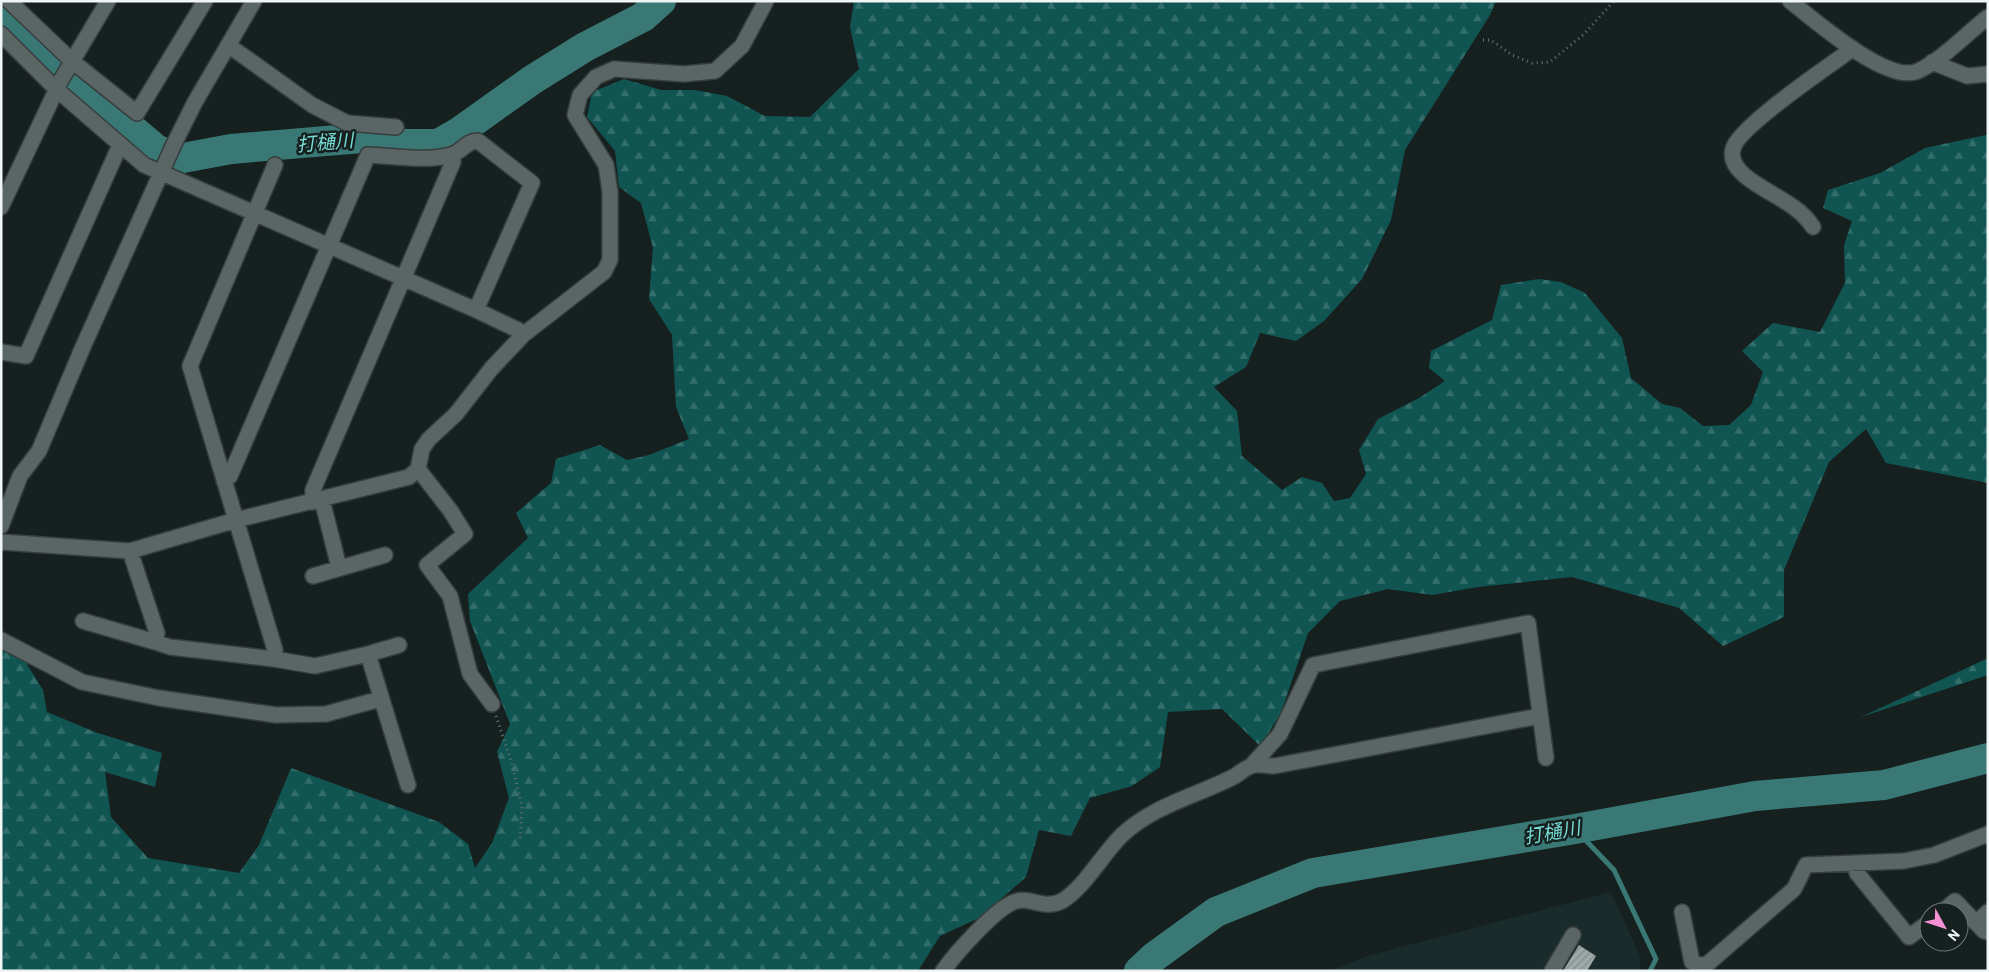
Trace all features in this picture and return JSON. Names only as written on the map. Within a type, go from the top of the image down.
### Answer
[{"type":"street","points":[[1,207],[58,85],[108,1]]},
{"type":"street","points":[[10,2],[71,64],[137,113],[204,1]]},
{"type":"street","points":[[1,526],[20,476],[39,451],[174,144],[195,102],[254,1]]},
{"type":"street","points":[[1,542],[86,550],[130,551],[236,520],[409,477],[418,469],[422,449],[429,439],[456,414],[492,369],[523,335],[604,272],[610,260],[610,192],[606,166],[575,115],[580,96],[596,77],[614,69],[684,74],[715,71],[742,46],[766,1]]},
{"type":"street","points":[[1790,1],[1851,50],[1886,66],[1907,72],[1917,72],[1932,62],[1988,17]]},
{"type":"street","points":[[1,34],[144,165],[162,169],[254,213],[476,310],[518,330],[523,335]]},
{"type":"street","points":[[228,45],[312,105],[347,123],[396,127]]},
{"type":"street","points":[[1813,227],[1807,217],[1795,206],[1773,196],[1737,168],[1732,158],[1733,147],[1741,135],[1770,110],[1851,50]]},
{"type":"street","points":[[1932,62],[1967,76],[1988,74]]},
{"type":"street","points":[[224,481],[230,476],[368,155],[423,158],[452,155],[471,141],[478,141],[532,183],[476,310]]},
{"type":"street","points":[[1,352],[26,356],[120,145]]},
{"type":"street","points":[[339,567],[313,490],[453,162],[452,155]]},
{"type":"street","points":[[274,165],[190,366],[275,650],[274,659]]},
{"type":"street","points":[[418,469],[450,510],[464,534],[427,565],[450,596],[470,674],[492,704]]},
{"type":"street","points":[[130,551],[157,632],[155,642]]},
{"type":"street","points":[[313,576],[339,567],[385,556]]},
{"type":"street","points":[[83,620],[170,647],[274,659],[315,666],[399,645]]},
{"type":"street","points":[[943,971],[954,956],[1003,907],[1018,900],[1050,905],[1062,900],[1072,892],[1121,836],[1140,820],[1164,806],[1235,776],[1252,765],[1280,734],[1313,665],[1528,623],[1546,758]]},
{"type":"street","points":[[1,640],[82,682],[159,698],[276,715],[326,714],[380,699]]},
{"type":"street","points":[[368,654],[380,699],[408,785]]},
{"type":"street","points":[[1252,765],[1274,766],[1540,716]]},
{"type":"street","points":[[1682,912],[1692,962],[1704,966],[1794,889],[1806,865],[1904,860],[1934,855],[1988,834]]},
{"type":"street","points":[[1855,863],[1857,873],[1909,937],[1919,930]]},
{"type":"street","points":[[1969,914],[1982,927],[1988,912]]},
{"type":"street","points":[[1552,971],[1574,935]]},
{"type":"path","points":[[1483,40],[1491,40],[1512,55],[1532,63],[1550,62],[1584,34],[1614,1]]},
{"type":"path","points":[[492,704],[512,764],[522,807],[520,842]]},
{"type":"shaded area","points":[[1611,892],[1641,958],[1639,971],[1329,971],[1367,956]]},
{"type":"green space","points":[[854,1],[1496,1],[1490,15],[1405,150],[1391,220],[1362,279],[1324,321],[1296,341],[1260,333],[1246,367],[1214,387],[1237,411],[1242,456],[1282,490],[1302,477],[1322,483],[1334,501],[1350,498],[1366,474],[1359,450],[1378,419],[1419,398],[1445,381],[1429,368],[1431,351],[1492,320],[1501,285],[1539,279],[1561,282],[1585,293],[1622,338],[1631,378],[1662,404],[1680,408],[1703,426],[1729,425],[1751,405],[1763,372],[1742,351],[1773,323],[1820,332],[1845,283],[1844,245],[1852,221],[1823,208],[1828,190],[1880,173],[1925,148],[1988,133],[1988,483],[1886,463],[1866,429],[1829,462],[1784,570],[1784,617],[1723,646],[1679,608],[1572,577],[1478,587],[1432,595],[1388,589],[1340,601],[1308,633],[1281,713],[1260,746],[1222,709],[1168,712],[1160,767],[1132,786],[1090,798],[1071,836],[1039,830],[1026,877],[979,918],[940,936],[918,971],[1,971],[1,650],[25,661],[43,690],[47,712],[95,732],[162,753],[155,787],[105,772],[111,817],[148,858],[239,873],[259,845],[291,768],[439,822],[468,844],[475,868],[492,843],[509,798],[497,752],[510,724],[470,621],[468,594],[528,538],[516,513],[551,483],[556,459],[600,445],[627,460],[649,455],[689,439],[676,407],[672,335],[649,299],[653,248],[641,203],[619,187],[615,151],[587,117],[592,92],[624,79],[661,90],[695,90],[727,96],[765,116],[810,117],[859,69],[850,27]]},
{"type":"green space","points":[[1988,658],[1988,675],[1861,717]]},
{"type":"building","points":[[1579,945],[1596,956],[1587,971],[1563,971]]},
{"type":"waterway","name":"打樋川","points":[[1,11],[86,90],[157,150],[183,158],[231,149],[362,138],[406,144],[438,144],[459,132],[532,80],[585,47],[643,17],[661,1]]},
{"type":"waterway","name":"打樋川","points":[[1139,971],[1154,957],[1216,912],[1313,873],[1575,829],[1755,796],[1884,785],[1988,758]]},
{"type":"waterway","points":[[1575,829],[1614,870],[1656,959],[1650,971]]}]
